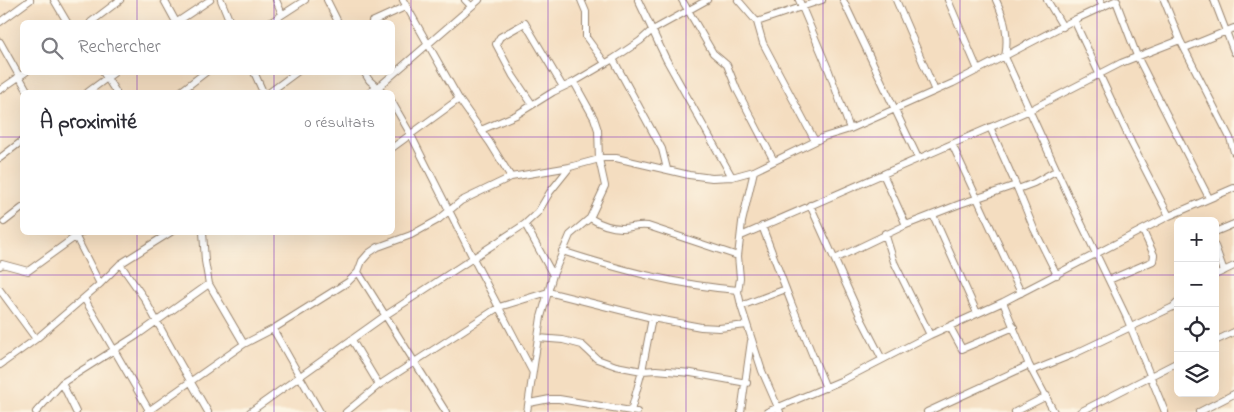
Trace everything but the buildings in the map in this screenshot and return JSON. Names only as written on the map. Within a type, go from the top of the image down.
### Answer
[{"type":"street","points":[[0,22],[30,0]]},
{"type":"street","points":[[54,0],[66,20]]},
{"type":"street","points":[[94,20],[120,0]]},
{"type":"street","points":[[164,0],[175,20]]},
{"type":"street","points":[[179,20],[210,0]]},
{"type":"street","points":[[221,0],[229,20]]},
{"type":"street","points":[[276,0],[282,14]]},
{"type":"street","points":[[274,20],[305,0]]},
{"type":"street","points":[[327,0],[337,20]]},
{"type":"street","points":[[465,0],[471,6]]},
{"type":"street","points":[[395,74],[479,0]]},
{"type":"street","points":[[581,0],[586,12],[586,37],[605,64]]},
{"type":"street","points":[[638,0],[651,31],[732,177]]},
{"type":"street","points":[[682,0],[713,53],[727,65],[737,90],[774,161]]},
{"type":"street","points":[[481,130],[516,115],[532,104],[574,82],[613,59],[640,41],[651,31],[707,0]]},
{"type":"street","points":[[738,0],[757,22],[763,43],[815,141]]},
{"type":"street","points":[[799,0],[829,71],[850,129]]},
{"type":"street","points":[[757,22],[822,0]]},
{"type":"street","points":[[843,0],[918,158]]},
{"type":"street","points":[[896,0],[935,91]]},
{"type":"street","points":[[948,0],[978,70]]},
{"type":"street","points":[[996,0],[1007,32],[1005,57],[1130,326],[1165,412]]},
{"type":"street","points":[[1047,0],[1063,27]]},
{"type":"street","points":[[1100,0],[1103,7]]},
{"type":"street","points":[[84,298],[149,411],[244,344],[273,329],[348,282],[358,272],[362,261],[378,247],[411,235],[438,220],[472,195],[511,177],[570,167],[599,159],[616,158],[712,178],[732,177],[754,171],[815,141],[895,110],[1005,57],[1116,0],[1138,56],[1209,198]]},
{"type":"street","points":[[1164,0],[1180,40],[1232,137],[1234,152]]},
{"type":"street","points":[[1214,0],[1234,52]]},
{"type":"street","points":[[375,20],[404,3],[459,99],[511,177]]},
{"type":"street","points":[[1074,20],[1132,144],[1169,216]]},
{"type":"street","points":[[532,104],[513,76],[496,44],[500,37],[519,26],[525,23],[563,87]]},
{"type":"street","points":[[1185,48],[1234,28]]},
{"type":"street","points":[[741,236],[1030,110],[1138,56],[1180,40]]},
{"type":"street","points":[[0,42],[27,90]]},
{"type":"street","points":[[613,59],[662,149],[667,169]]},
{"type":"street","points":[[0,90],[23,75]]},
{"type":"street","points":[[105,75],[115,90]]},
{"type":"street","points":[[91,90],[112,75]]},
{"type":"street","points":[[183,90],[202,75]]},
{"type":"street","points":[[255,75],[262,90]]},
{"type":"street","points":[[273,90],[294,75]]},
{"type":"street","points":[[366,75],[375,90]]},
{"type":"street","points":[[377,90],[394,75]]},
{"type":"street","points":[[527,412],[538,338],[552,275],[570,235],[590,218],[605,186],[599,159],[598,130],[588,105],[574,82]]},
{"type":"street","points":[[395,146],[459,99]]},
{"type":"street","points":[[395,107],[532,371]]},
{"type":"street","points":[[990,127],[1057,275]]},
{"type":"street","points":[[0,158],[20,143]]},
{"type":"street","points":[[952,144],[1021,293]]},
{"type":"street","points":[[250,412],[386,315],[525,224],[542,206],[550,192],[570,167]]},
{"type":"street","points":[[835,259],[906,225],[946,209],[1034,182],[1057,170]]},
{"type":"street","points":[[754,171],[747,198],[738,256],[740,278],[738,290],[741,306],[762,371],[780,410]]},
{"type":"street","points":[[883,174],[906,225]]},
{"type":"street","points":[[767,412],[780,410],[826,388],[930,335],[1057,275],[1169,216],[1234,188]]},
{"type":"street","points":[[810,205],[882,360]]},
{"type":"street","points":[[4,222],[20,210]]},
{"type":"street","points":[[933,215],[977,313]]},
{"type":"street","points":[[590,218],[610,227],[648,226],[738,256]]},
{"type":"street","points":[[525,224],[552,275]]},
{"type":"street","points":[[1219,230],[1234,224]]},
{"type":"street","points":[[762,226],[826,388]]},
{"type":"street","points":[[1109,280],[1153,262],[1154,254],[1143,231]]},
{"type":"street","points":[[885,234],[894,262],[930,335]]},
{"type":"street","points":[[0,266],[2,264],[28,270],[79,235],[100,284]]},
{"type":"street","points":[[0,365],[36,339],[100,284],[120,264],[166,235]]},
{"type":"street","points":[[203,235],[209,284],[244,344]]},
{"type":"street","points":[[562,251],[617,269],[655,278],[738,290]]},
{"type":"street","points":[[1219,257],[1224,271]]},
{"type":"street","points":[[120,264],[144,298],[208,412]]},
{"type":"street","points":[[1219,273],[1234,266]]},
{"type":"street","points":[[358,272],[416,362],[442,411]]},
{"type":"street","points":[[36,412],[62,382],[157,322],[209,284]]},
{"type":"street","points":[[741,306],[786,289]]},
{"type":"street","points":[[0,290],[36,339]]},
{"type":"street","points":[[346,412],[379,385],[499,307],[548,292],[652,318],[701,327],[719,328],[747,325]]},
{"type":"street","points":[[1003,302],[1031,368],[1054,412]]},
{"type":"street","points":[[927,412],[1031,368],[1074,354],[1174,306]]},
{"type":"street","points":[[529,404],[559,399],[634,411],[652,318]]},
{"type":"street","points":[[950,327],[962,349],[1014,327]]},
{"type":"street","points":[[273,329],[320,412]]},
{"type":"street","points":[[1219,339],[1234,332]]},
{"type":"street","points":[[538,338],[563,340],[582,345],[594,357],[616,366],[642,371],[656,370],[691,373],[746,383]]},
{"type":"street","points":[[741,412],[752,339]]},
{"type":"street","points":[[352,340],[379,385]]},
{"type":"street","points":[[1080,412],[1174,364]]},
{"type":"street","points":[[62,382],[76,412]]},
{"type":"street","points":[[1199,412],[1234,394]]},
{"type":"street","points":[[1015,412],[1046,396]]}]
